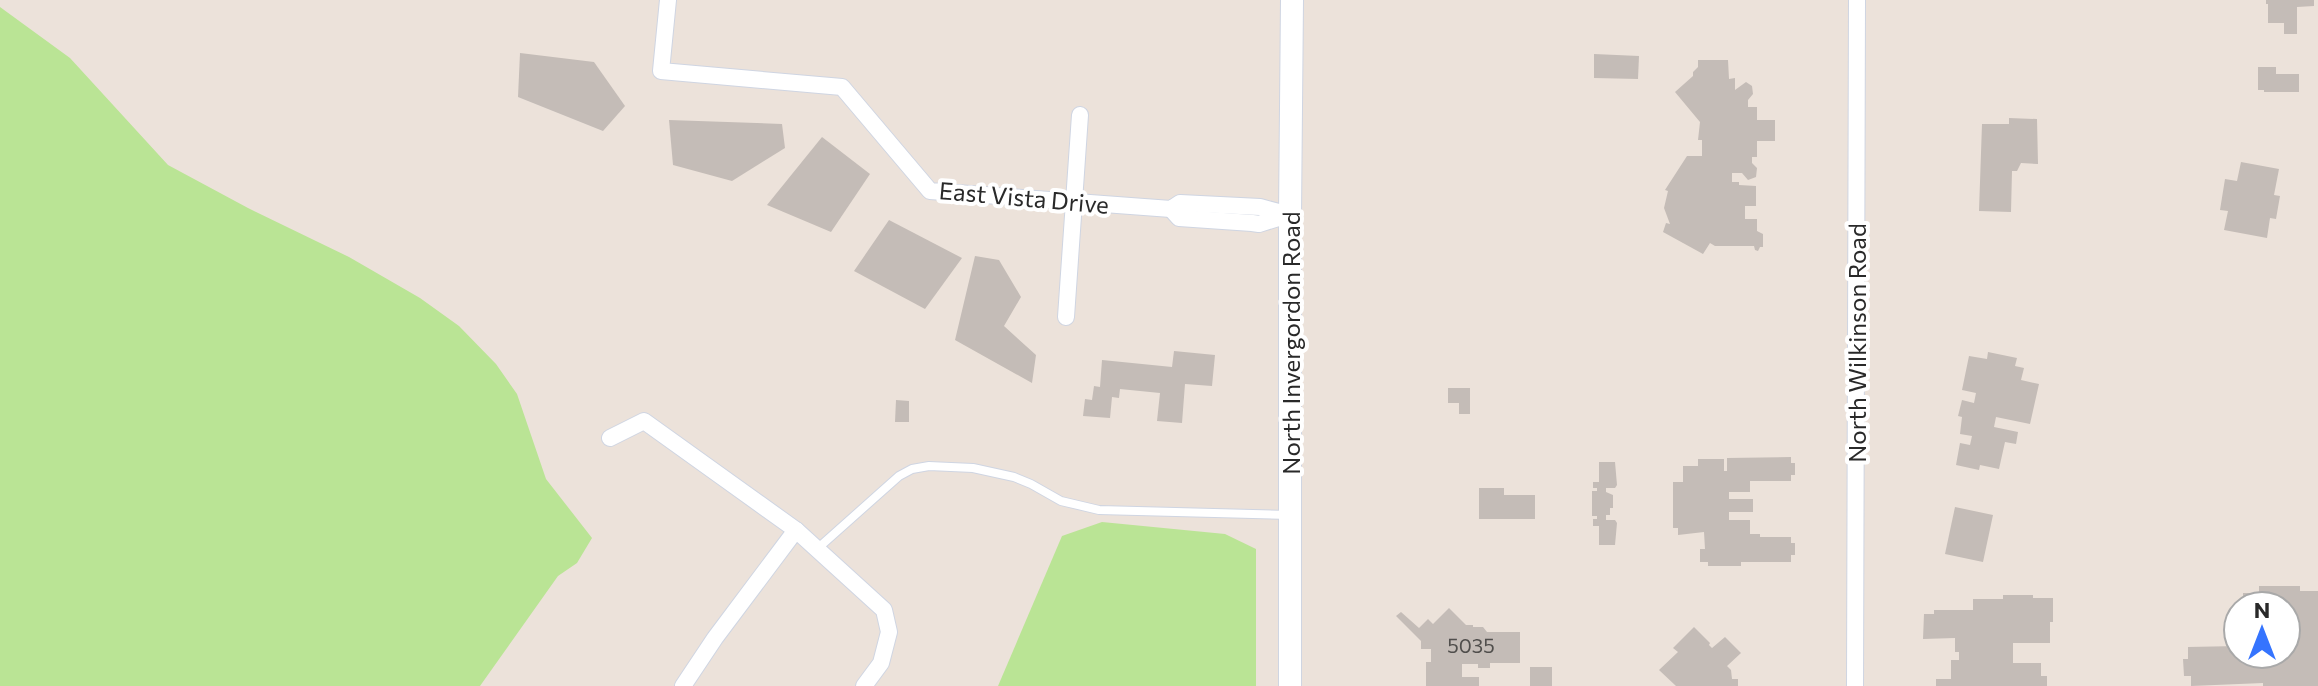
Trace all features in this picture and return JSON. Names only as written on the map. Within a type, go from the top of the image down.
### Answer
[{"type":"street","name":"East Vista Drive","points":[[668,0],[661,71],[842,87],[930,191],[1171,209],[1179,218],[1259,224],[1290,215]]},
{"type":"street","name":"North Invergordon Road","points":[[1290,686],[1292,0]]},
{"type":"street","name":"North Wilkinson Road","points":[[1855,686],[1857,0]]},
{"type":"street","points":[[1066,317],[1080,115]]},
{"type":"street","points":[[610,438],[644,421],[796,530],[884,610],[889,632],[881,663],[864,686]]},
{"type":"street","points":[[683,686],[796,530]]},
{"type":"lane","points":[[817,549],[899,476],[912,469],[929,466],[994,472],[1031,484],[1061,501],[1099,510],[1290,515]]},
{"type":"green space","points":[[0,7],[70,58],[168,165],[349,257],[420,298],[459,326],[496,364],[517,394],[546,479],[592,538],[577,563],[558,576],[480,686],[0,686]]},
{"type":"green space","points":[[1102,522],[1225,534],[1256,549],[1256,686],[998,686],[1062,536]]},
{"type":"building","points":[[2266,0],[2314,0],[2314,6],[2297,7],[2297,34],[2284,34],[2284,23],[2268,23]]},
{"type":"building","points":[[520,53],[594,62],[625,106],[603,131],[518,97]]},
{"type":"building","points":[[1594,54],[1639,56],[1638,79],[1594,78]]},
{"type":"building","points":[[1698,60],[1728,60],[1729,79],[1735,78],[1735,90],[1746,82],[1752,86],[1753,94],[1748,100],[1748,107],[1757,107],[1757,120],[1775,120],[1775,141],[1757,141],[1757,157],[1752,157],[1752,163],[1757,168],[1756,177],[1748,180],[1742,173],[1732,173],[1732,182],[1756,186],[1756,206],[1745,206],[1745,219],[1757,219],[1757,231],[1763,234],[1763,247],[1758,251],[1754,246],[1715,246],[1710,243],[1703,254],[1663,232],[1666,223],[1670,224],[1664,208],[1668,191],[1665,190],[1687,156],[1702,156],[1702,140],[1698,140],[1700,122],[1675,92],[1693,76]]},
{"type":"building","points":[[2258,67],[2276,67],[2276,74],[2299,74],[2299,92],[2258,90]]},
{"type":"building","points":[[2009,118],[2037,119],[2038,164],[2021,163],[2017,171],[2012,171],[2011,212],[1979,211],[1982,124],[2009,124]]},
{"type":"building","points":[[669,120],[782,124],[785,148],[732,181],[673,165]]},
{"type":"building","points":[[822,137],[870,174],[831,232],[767,205]]},
{"type":"building","points":[[2241,162],[2279,169],[2274,195],[2280,196],[2276,219],[2270,218],[2267,238],[2224,230],[2228,211],[2220,210],[2225,179],[2237,181]]},
{"type":"building","points":[[889,220],[962,258],[925,309],[854,271]]},
{"type":"building","points":[[975,256],[999,260],[1021,297],[1004,326],[1036,355],[1032,383],[955,340]]},
{"type":"building","points":[[1174,351],[1215,355],[1212,386],[1185,384],[1182,423],[1157,421],[1160,393],[1120,389],[1119,398],[1112,397],[1110,418],[1083,416],[1085,399],[1092,400],[1094,386],[1100,387],[1102,360],[1172,367]]},
{"type":"building","points":[[1988,352],[2017,358],[2015,366],[2024,368],[2021,380],[2039,384],[2030,424],[1996,417],[1994,427],[2018,432],[2016,444],[2005,442],[1999,469],[1980,465],[1979,470],[1956,465],[1960,443],[1970,445],[1972,436],[1960,434],[1962,417],[1958,416],[1962,400],[1974,403],[1976,393],[1962,390],[1969,356],[1987,359]]},
{"type":"building","points":[[1448,388],[1470,388],[1470,414],[1459,414],[1459,403],[1448,403]]},
{"type":"building","points":[[896,400],[909,401],[909,422],[895,422]]},
{"type":"building","points":[[1791,457],[1791,463],[1795,463],[1795,475],[1791,475],[1791,481],[1750,481],[1750,492],[1729,492],[1729,499],[1753,499],[1753,512],[1729,512],[1729,520],[1750,520],[1750,534],[1760,534],[1760,537],[1791,537],[1791,543],[1795,543],[1795,555],[1791,555],[1791,562],[1741,562],[1741,566],[1708,566],[1708,562],[1700,562],[1700,549],[1705,549],[1704,532],[1678,535],[1678,528],[1673,528],[1673,482],[1683,482],[1683,466],[1698,466],[1698,459],[1724,459],[1724,471],[1727,471],[1727,458]]},
{"type":"building","points":[[1599,462],[1615,462],[1617,485],[1606,488],[1606,492],[1613,495],[1613,508],[1610,508],[1606,520],[1617,523],[1615,545],[1599,545],[1599,526],[1593,526],[1593,519],[1597,516],[1592,516],[1592,491],[1597,491],[1593,488],[1593,482],[1599,482]]},
{"type":"building","points":[[1479,488],[1504,488],[1504,495],[1535,495],[1535,519],[1479,519]]},
{"type":"building","points":[[1955,507],[1993,515],[1983,562],[1945,554]]},
{"type":"building","points":[[2259,586],[2300,586],[2300,590],[2259,590]]},
{"type":"building","points":[[2302,591],[2318,591],[2318,686],[2263,686],[2263,683],[2191,686],[2191,676],[2184,676],[2183,659],[2188,659],[2188,647],[2222,646],[2222,670],[2302,670]]},
{"type":"building","points":[[2003,595],[2053,598],[2050,643],[2013,643],[2013,663],[2041,663],[2041,676],[2047,676],[2047,686],[1936,686],[1936,679],[1951,679],[1951,660],[1959,660],[1959,652],[1955,652],[1955,638],[1923,639],[1924,614],[1934,614],[1934,610],[1973,610],[1973,599],[2003,599]]},
{"type":"building","points":[[1449,608],[1466,625],[1483,627],[1487,632],[1520,632],[1520,663],[1490,663],[1490,668],[1462,664],[1462,677],[1479,677],[1479,686],[1426,686],[1426,662],[1431,662],[1431,649],[1421,649],[1421,641],[1396,616],[1401,612],[1419,628],[1428,619],[1433,624]]},
{"type":"building","points":[[1694,627],[1712,648],[1725,637],[1741,653],[1727,666],[1732,679],[1738,679],[1738,686],[1676,686],[1659,670],[1678,652],[1673,648]]},
{"type":"building","points":[[1530,667],[1552,667],[1552,686],[1530,686]]}]
